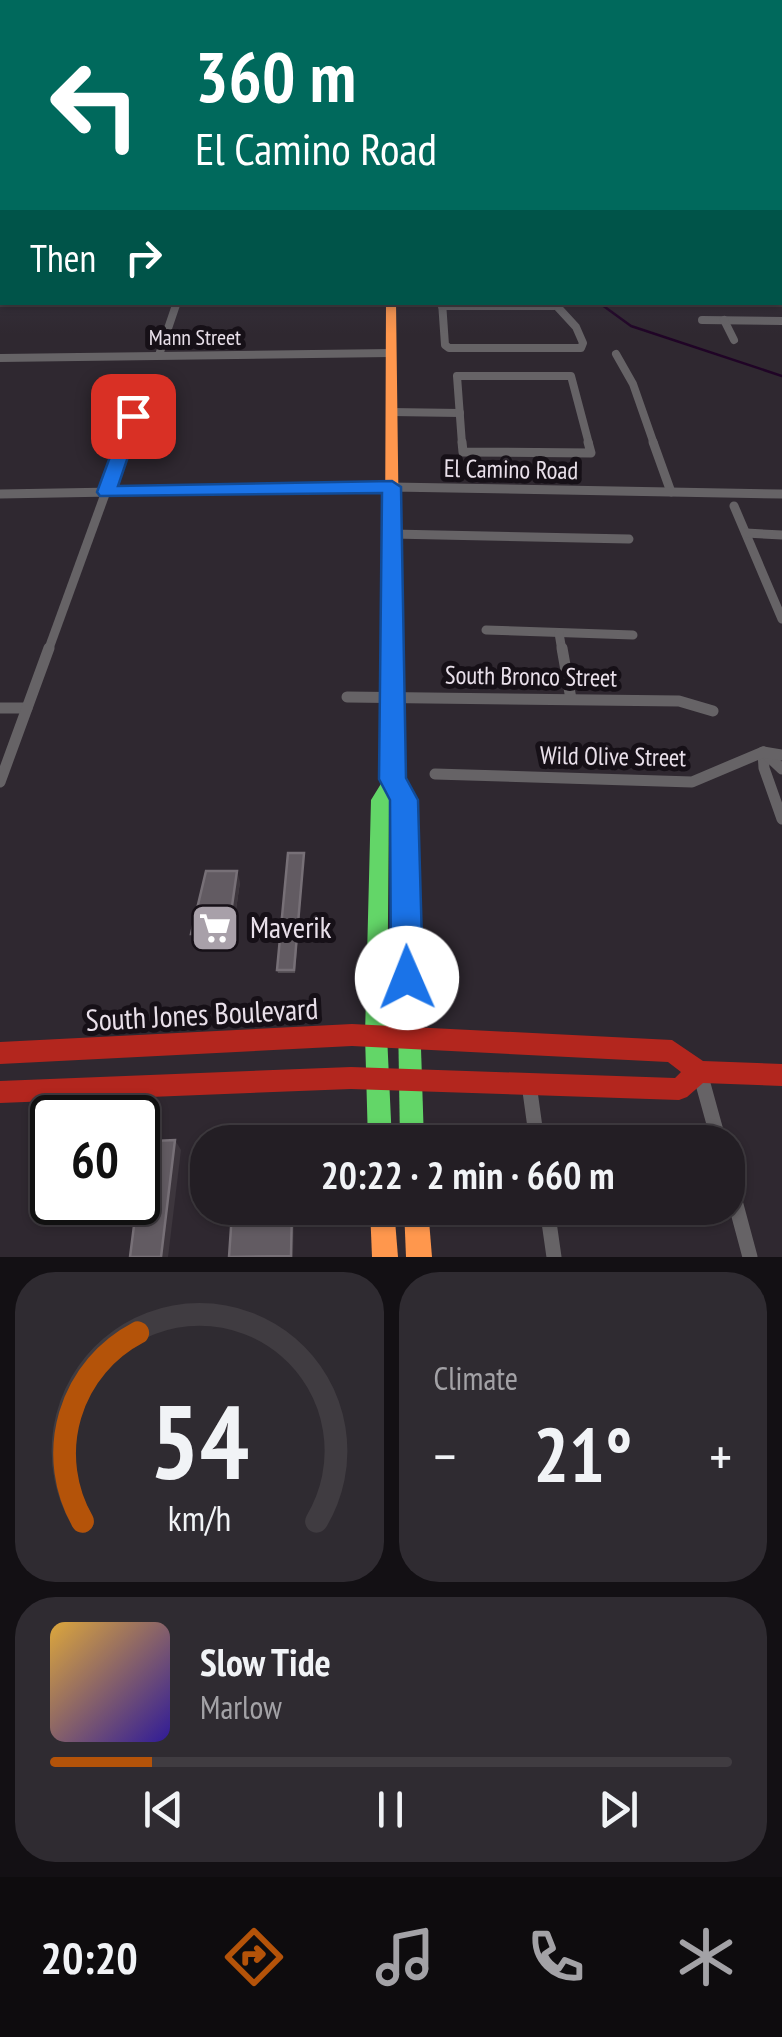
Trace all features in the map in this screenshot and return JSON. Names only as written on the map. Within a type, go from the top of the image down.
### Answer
[{"type":"main road","points":[[379,1125],[376,1035],[380,800],[392,779],[391,305]]},
{"type":"main road","points":[[392,779],[404,800],[411,1125]]},
{"type":"main road","name":"South Jones Boulevard","points":[[0,1053],[376,1035],[672,1051],[699,1072],[782,1075]]},
{"type":"main road","name":"South Jones Boulevard","points":[[0,1092],[377,1078],[679,1089],[699,1072]]},
{"type":"main road","points":[[383,1225],[384,1257]]},
{"type":"main road","points":[[417,1225],[419,1257]]},
{"type":"street","points":[[160,354],[176,305]]},
{"type":"street","points":[[442,305],[445,345],[450,348],[581,348],[576,327],[555,305]]},
{"type":"street","points":[[702,320],[782,321]]},
{"type":"street","points":[[724,320],[734,340]]},
{"type":"street","name":"Mann Street","points":[[0,358],[391,353]]},
{"type":"street","points":[[616,354],[633,384],[671,492]]},
{"type":"street","points":[[457,376],[571,376],[591,453],[463,452],[460,413],[457,376]]},
{"type":"street","points":[[391,412],[460,413]]},
{"type":"street","points":[[0,782],[133,416]]},
{"type":"street","name":"El Camino Road","points":[[0,494],[392,487],[782,494]]},
{"type":"street","points":[[734,506],[782,620]]},
{"type":"street","points":[[392,534],[628,539]]},
{"type":"street","points":[[746,534],[782,535]]},
{"type":"street","points":[[486,630],[633,635]]},
{"type":"street","points":[[559,632],[571,699]]},
{"type":"street","name":"South Bronco Street","points":[[347,697],[680,701],[714,711]]},
{"type":"street","points":[[0,708],[27,708]]},
{"type":"street","points":[[763,752],[782,754]]},
{"type":"street","points":[[763,752],[782,769]]},
{"type":"street","points":[[763,752],[764,768],[782,819]]},
{"type":"street","name":"Wild Olive Street","points":[[435,774],[692,782],[763,752]]},
{"type":"street","points":[[699,1072],[713,1125]]},
{"type":"street","points":[[529,1083],[535,1125]]},
{"type":"street","points":[[549,1225],[554,1257]]},
{"type":"street","points":[[741,1225],[750,1257]]},
{"type":"building","name":"Maverik","points":[[288,853],[304,853],[294,970],[277,970]]},
{"type":"building","name":"Maverik","points":[[206,871],[237,871],[228,934],[191,934]]},
{"type":"building","points":[[175,1140],[161,1257],[130,1257],[134,1225],[160,1225],[160,1141]]},
{"type":"building","points":[[231,1225],[292,1225],[291,1256],[229,1257]]},
{"type":"waterway","points":[[602,305],[631,326],[782,376]]},
{"type":"traffic: fast","points":[[379,1125],[376,1035],[380,800],[393,779]]},
{"type":"traffic: fast","points":[[409,1017],[412,1125]]},
{"type":"traffic: slow","points":[[391,305],[393,779],[404,799],[409,1017]]},
{"type":"traffic: slow","points":[[383,1225],[385,1257]]},
{"type":"traffic: slow","points":[[417,1225],[419,1257]]},
{"type":"traffic: jam","points":[[0,1053],[352,1035],[672,1051],[699,1072],[782,1075]]},
{"type":"traffic: jam","points":[[0,1092],[351,1078],[679,1089],[699,1072]]},
{"type":"place","name":"Maverik","points":[[215,928]]},
{"type":"route","points":[[133,416],[107,492],[392,487],[392,779],[404,800],[407,978]]}]
